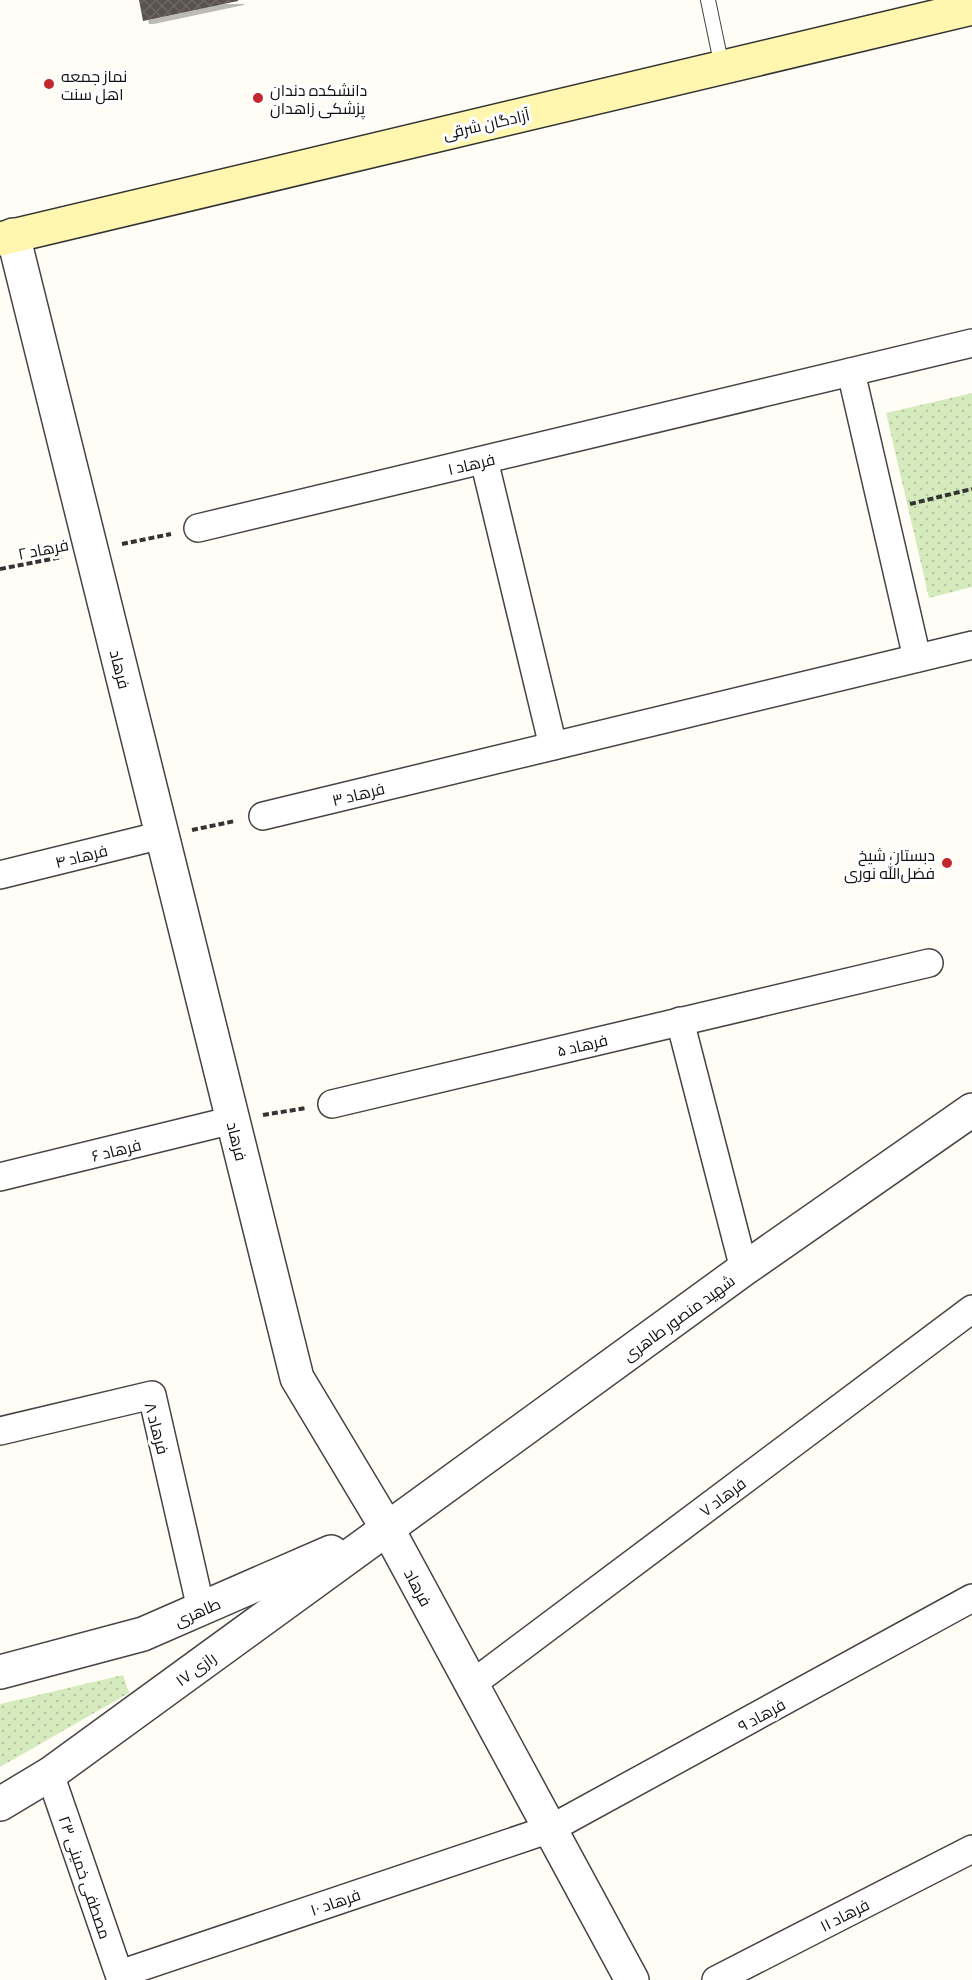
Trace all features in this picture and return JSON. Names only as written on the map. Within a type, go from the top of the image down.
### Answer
[{"type":"main road","name":"آزادگان شرقی","points":[[6,237],[972,8]]},
{"type":"street","name":"فرهاد","points":[[6,237],[91,551],[297,1378],[387,1528],[632,1980]]},
{"type":"street","name":"فرهاد ۱","points":[[198,528],[972,343]]},
{"type":"street","points":[[851,372],[917,658]]},
{"type":"street","points":[[484,460],[554,746]]},
{"type":"street","name":"فرهاد ۳","points":[[263,816],[972,645]]},
{"type":"street","name":"فرهاد ۴","points":[[0,875],[162,835]]},
{"type":"street","name":"فرهاد ۵","points":[[332,1104],[929,963]]},
{"type":"street","points":[[680,1021],[744,1269]]},
{"type":"street","name":"شهید منصور طاهری","points":[[387,1528],[744,1269],[972,1110]]},
{"type":"street","name":"فرهاد ۶","points":[[0,1177],[233,1120]]},
{"type":"street","name":"فرهاد ۷","points":[[472,1684],[972,1309]]},
{"type":"street","name":"فرهاد ۸","points":[[0,1431],[152,1395],[201,1609]]},
{"type":"street","name":"طاهری","points":[[0,1672],[143,1634],[387,1528]]},
{"type":"street","name":"رازی ۱۷","points":[[0,1804],[50,1774],[387,1528]]},
{"type":"street","name":"فرهاد ۹","points":[[550,1829],[972,1598]]},
{"type":"street","name":"مصطفی خمینی ۲۳","points":[[50,1774],[121,1977]]},
{"type":"street","name":"فرهاد ۱۰","points":[[121,1977],[550,1829]]},
{"type":"street","name":"فرهاد ۱۱","points":[[716,1980],[972,1849]]},
{"type":"lane","points":[[708,0],[722,68]]},
{"type":"path","points":[[883,511],[972,489]]},
{"type":"path","points":[[91,551],[198,528]]},
{"type":"path","name":"فرهاد ۲","points":[[0,569],[91,551]]},
{"type":"path","points":[[162,835],[263,816]]},
{"type":"path","points":[[233,1120],[332,1104]]},
{"type":"green space","points":[[972,393],[972,587],[929,598],[886,413]]},
{"type":"green space","points":[[123,1675],[129,1693],[0,1767],[0,1704]]},
{"type":"building","points":[[139,0],[238,0],[238,1],[143,21]]},
{"type":"place","name":"نماز جمعه اهل سنت","points":[[49,84]]},
{"type":"place","name":"دانشکده دندان پزشکی زاهدان","points":[[258,98]]},
{"type":"place","name":"دبستان شیخ فضل‌الله نوری","points":[[947,863]]}]
